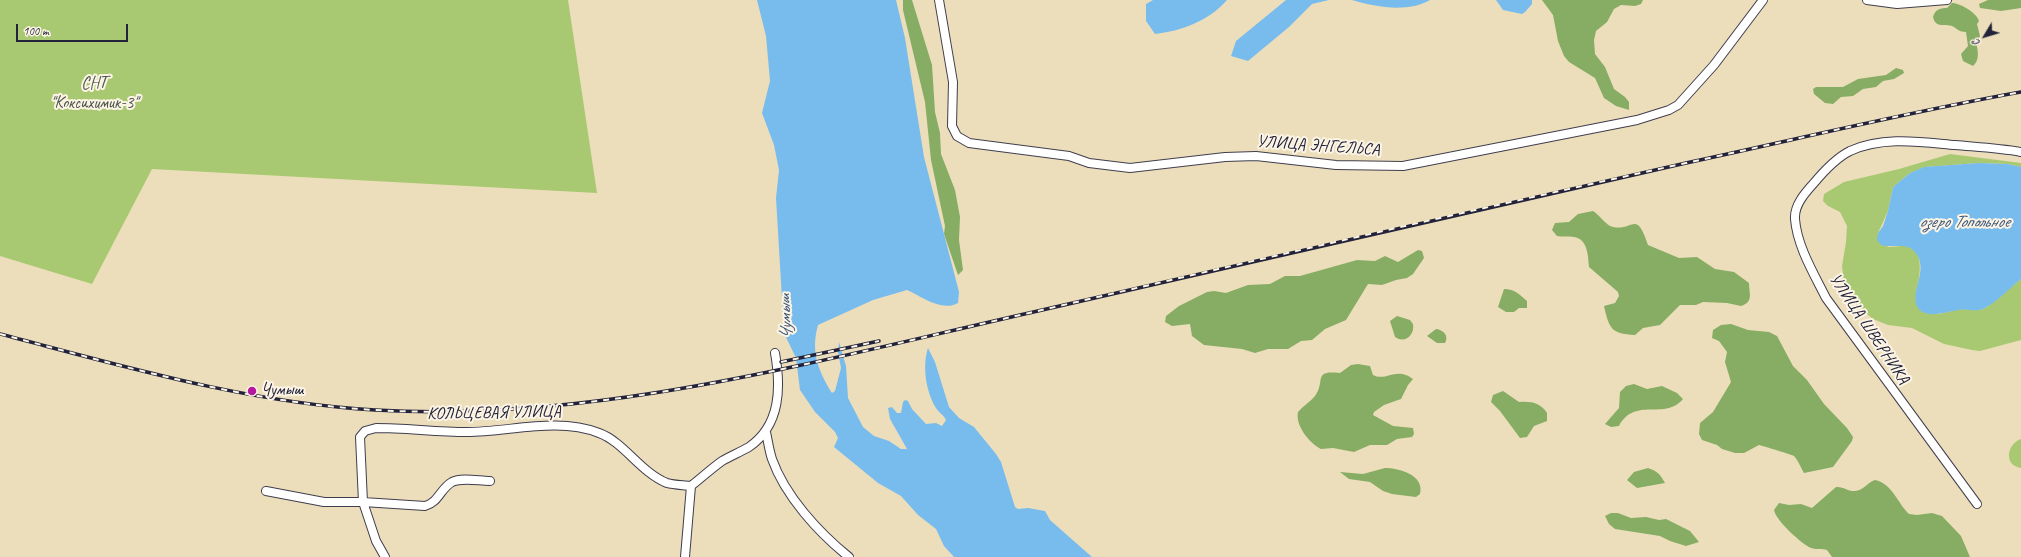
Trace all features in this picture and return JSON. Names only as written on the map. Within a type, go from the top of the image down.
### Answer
[{"type":"street","name":"УЛИЦА ЭНГЕЛЬСА","points":[[939,0],[953,82],[952,126],[957,136],[969,143],[1068,156],[1089,162],[1130,168],[1225,157],[1256,156],[1336,166],[1403,166],[1637,120],[1669,110],[1678,105],[1714,65],[1763,0]]},
{"type":"street","points":[[1867,0],[1897,4],[1941,0]]},
{"type":"street","name":"УЛИЦА ШВЕРНИКА","points":[[1977,504],[1826,298],[1811,269],[1802,245],[1795,219],[1796,206],[1821,174],[1836,161],[1850,151],[1876,144],[1914,140],[1994,147],[2021,152]]},
{"type":"street","points":[[685,557],[691,486],[722,461],[750,446],[766,432],[773,418],[779,393],[779,377],[775,353]]},
{"type":"street","name":"КОЛЬЦЕВАЯ УЛИЦА","points":[[384,557],[376,541],[363,502],[360,438],[365,431],[376,428],[467,432],[539,427],[578,427],[600,433],[617,445],[649,473],[668,483],[691,486]]},
{"type":"street","points":[[766,432],[772,460],[795,502],[834,545],[849,557]]},
{"type":"street","points":[[266,491],[324,502],[363,502],[425,506],[431,504],[446,487],[455,481],[490,481]]},
{"type":"green space","name":"СНТ \"Коксихимик-3\"","points":[[0,0],[568,0],[597,193],[152,169],[92,284],[0,256]]},
{"type":"green space","points":[[903,0],[912,0],[932,65],[935,112],[940,133],[941,154],[955,190],[960,217],[959,240],[963,270],[958,275],[944,234],[945,226],[931,160],[925,102],[903,10]]},
{"type":"green space","points":[[1542,0],[1643,0],[1641,4],[1635,6],[1621,5],[1614,9],[1607,22],[1596,31],[1594,40],[1595,54],[1605,67],[1614,89],[1629,102],[1629,110],[1616,106],[1604,98],[1595,78],[1569,62],[1564,56],[1558,41],[1553,15]]},
{"type":"green space","points":[[1988,0],[2021,0],[2021,8],[2001,11],[1980,8],[1979,4]]},
{"type":"green space","points":[[1952,3],[1968,9],[1978,18],[1979,21],[1977,24],[1980,36],[1976,42],[1978,58],[1973,66],[1963,61],[1961,54],[1968,46],[1966,32],[1960,31],[1949,25],[1938,24],[1934,21],[1933,17],[1938,10],[1947,8]]},
{"type":"green space","points":[[1896,68],[1903,70],[1904,73],[1894,79],[1883,81],[1876,87],[1863,89],[1853,96],[1841,97],[1833,104],[1825,103],[1814,94],[1813,89],[1816,87],[1843,87],[1858,79],[1886,75]]},
{"type":"green space","points":[[1950,154],[2021,163],[2021,167],[2008,164],[1978,163],[1925,167],[1910,173],[1893,187],[1888,211],[1878,233],[1888,247],[1908,246],[1914,249],[1919,260],[1920,267],[1916,293],[1939,314],[1960,309],[1980,310],[1987,307],[2021,279],[2021,340],[1980,351],[1944,344],[1912,328],[1888,325],[1873,319],[1854,303],[1845,290],[1842,266],[1847,226],[1840,212],[1828,206],[1823,201],[1824,194],[1844,182],[1899,169]]},
{"type":"green space","points":[[1593,211],[1607,224],[1613,227],[1634,224],[1637,225],[1644,234],[1648,245],[1679,258],[1697,257],[1715,269],[1734,272],[1749,283],[1750,297],[1748,302],[1741,306],[1727,303],[1703,302],[1696,305],[1680,305],[1660,325],[1643,328],[1635,335],[1616,331],[1610,325],[1604,306],[1615,303],[1619,296],[1618,292],[1589,267],[1585,244],[1579,238],[1557,236],[1552,230],[1555,223],[1569,222],[1578,214]]},
{"type":"green space","points":[[1418,250],[1422,251],[1424,258],[1413,274],[1407,278],[1382,285],[1368,284],[1346,320],[1325,329],[1312,340],[1301,341],[1288,349],[1268,349],[1255,353],[1242,349],[1204,345],[1192,336],[1190,324],[1172,326],[1165,322],[1166,316],[1179,306],[1207,292],[1214,291],[1226,293],[1248,285],[1270,284],[1285,276],[1300,276],[1357,260],[1375,261],[1385,256],[1398,262]]},
{"type":"green space","points":[[1504,289],[1514,291],[1519,294],[1527,301],[1527,308],[1519,308],[1514,312],[1506,312],[1498,307]]},
{"type":"green space","points":[[1397,316],[1410,320],[1413,324],[1411,335],[1406,339],[1399,339],[1395,337],[1390,321]]},
{"type":"green space","points":[[1731,324],[1748,330],[1769,332],[1777,336],[1793,366],[1807,380],[1824,404],[1847,428],[1853,437],[1852,441],[1833,467],[1804,473],[1794,456],[1789,454],[1759,445],[1744,453],[1735,453],[1702,440],[1699,434],[1700,423],[1713,412],[1731,382],[1725,362],[1727,352],[1719,341],[1712,338],[1713,330],[1721,325]]},
{"type":"green space","points":[[1436,329],[1445,334],[1445,343],[1437,343],[1427,336]]},
{"type":"green space","points":[[1358,364],[1370,366],[1373,375],[1378,377],[1401,374],[1407,375],[1413,379],[1408,385],[1401,399],[1384,405],[1374,412],[1373,415],[1393,426],[1413,428],[1414,434],[1412,437],[1397,439],[1387,445],[1370,445],[1354,452],[1333,448],[1321,449],[1312,443],[1304,433],[1299,422],[1298,412],[1315,396],[1323,375],[1326,373],[1340,373],[1351,365]]},
{"type":"green space","points":[[1634,384],[1647,389],[1662,386],[1677,393],[1683,399],[1676,405],[1668,408],[1633,412],[1626,417],[1619,426],[1611,427],[1605,424],[1619,408],[1620,392],[1626,386]]},
{"type":"green space","points":[[1503,391],[1519,402],[1532,402],[1542,407],[1547,413],[1547,421],[1534,426],[1527,437],[1520,438],[1500,411],[1491,402],[1493,395]]},
{"type":"green space","points":[[2021,439],[2021,468],[2011,463],[2009,454],[2013,445]]},
{"type":"green space","points":[[1385,468],[1404,471],[1415,477],[1421,487],[1420,494],[1416,497],[1392,494],[1383,491],[1370,482],[1349,479],[1340,472],[1363,474]]},
{"type":"green space","points":[[1648,468],[1658,473],[1665,483],[1637,488],[1627,480],[1634,472]]},
{"type":"green space","points":[[1875,480],[1886,485],[1890,489],[1909,514],[1917,515],[1932,513],[1942,516],[1961,536],[1970,557],[1832,557],[1827,550],[1811,548],[1802,542],[1784,526],[1774,510],[1779,503],[1789,505],[1801,504],[1812,508],[1836,487],[1858,491]]},
{"type":"green space","points":[[1611,513],[1618,513],[1631,518],[1646,517],[1659,520],[1666,519],[1690,531],[1699,542],[1686,546],[1660,536],[1615,529],[1609,524],[1605,516]]},
{"type":"water","points":[[757,0],[896,0],[905,38],[924,157],[959,292],[958,303],[945,306],[939,305],[907,290],[873,300],[818,325],[815,343],[816,359],[830,390],[832,393],[835,391],[841,368],[838,352],[839,342],[846,366],[848,398],[863,427],[874,436],[889,441],[901,449],[907,449],[890,419],[888,408],[892,407],[897,413],[901,413],[903,402],[905,400],[908,401],[912,409],[926,424],[936,423],[942,426],[946,420],[936,408],[927,387],[925,363],[928,348],[935,362],[949,407],[959,418],[974,427],[996,454],[1001,462],[1015,507],[1018,509],[1028,508],[1045,511],[1050,520],[1092,557],[954,557],[944,546],[936,529],[918,515],[901,496],[878,483],[834,447],[838,438],[835,432],[815,412],[800,390],[796,358],[784,333],[776,198],[779,170],[774,145],[762,113],[770,81],[766,36]]},
{"type":"water","points":[[1153,0],[1227,0],[1212,14],[1194,24],[1165,33],[1155,34],[1146,21],[1146,4]]},
{"type":"water","points":[[1286,0],[1329,0],[1312,4],[1289,27],[1248,61],[1231,56],[1236,41]]},
{"type":"water","points":[[1352,0],[1430,0],[1421,4],[1402,8],[1391,8]]},
{"type":"water","points":[[1496,0],[1532,0],[1532,4],[1522,14],[1503,10]]},
{"type":"water","name":"озеро Топольное","points":[[1978,163],[2008,164],[2021,167],[2021,279],[1995,302],[1985,308],[1927,314],[1918,308],[1916,302],[1920,272],[1918,257],[1910,248],[1881,245],[1877,240],[1878,233],[1883,226],[1888,211],[1893,187],[1910,173],[1924,167]]},
{"type":"railway","points":[[0,334],[186,381],[280,400],[327,406],[375,410],[458,412],[540,407],[623,398],[787,368],[1604,181],[1895,117],[2021,92]]},
{"type":"railway","points":[[781,362],[879,341]]},
{"type":"place","name":"Чумыш","points":[[252,391]]}]
